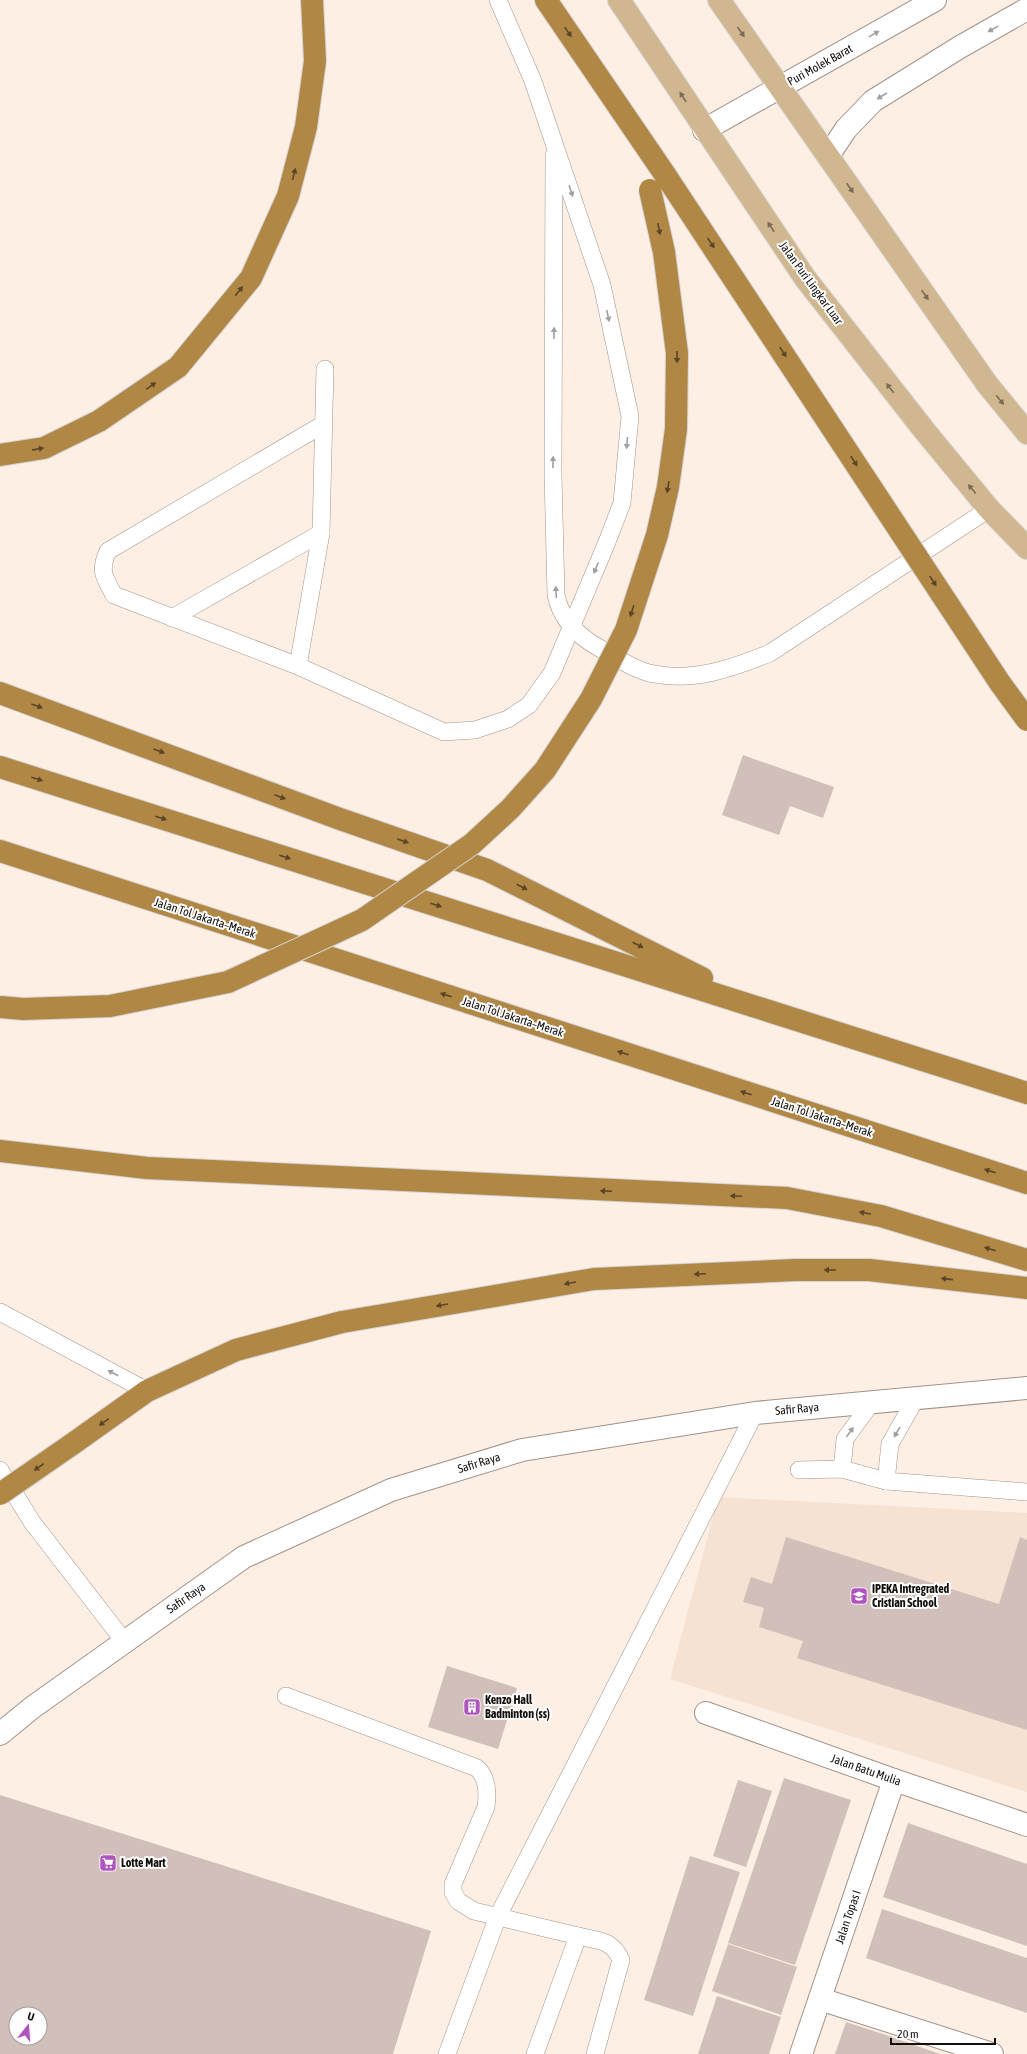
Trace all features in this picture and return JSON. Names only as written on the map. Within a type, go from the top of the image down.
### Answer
[{"type":"highway","points":[[0,455],[44,448],[99,422],[178,367],[250,278],[288,196],[306,127],[315,61],[312,0]]},
{"type":"highway","points":[[546,0],[666,176],[1000,683],[1027,720]]},
{"type":"highway","points":[[0,1007],[23,1009],[110,1006],[228,982],[362,920],[472,844],[511,808],[545,770],[591,699],[626,630],[657,535],[668,486],[676,429],[677,353],[664,252],[639,136]]},
{"type":"highway","points":[[0,693],[340,819],[487,870],[762,1008]]},
{"type":"highway","points":[[0,767],[1027,1093]]},
{"type":"highway","name":"Jalan Tol Jakarta–Merak","points":[[0,851],[1027,1183]]},
{"type":"highway","points":[[0,1151],[147,1168],[787,1198],[881,1216],[1027,1260]]},
{"type":"highway","points":[[0,1494],[147,1392],[236,1350],[342,1322],[594,1279],[795,1270],[869,1270],[1027,1288]]},
{"type":"main road","name":"Jalan Puri Lingkar Luar","points":[[619,0],[704,130],[734,170],[805,278],[924,430],[989,509],[1027,548]]},
{"type":"main road","points":[[719,0],[987,384],[1027,433]]},
{"type":"street","name":"Puri Molek Barat","points":[[704,130],[935,0]]},
{"type":"street","points":[[828,156],[846,129],[874,101],[960,47],[1027,9]]},
{"type":"street","name":"Safir Raya","points":[[0,1734],[33,1707],[244,1556],[391,1490],[522,1450],[756,1413],[1027,1388]]},
{"type":"street","name":"Jalan Batu Mulia","points":[[706,1713],[894,1780],[1027,1825]]},
{"type":"street","name":"Jalan Topas I","points":[[800,2054],[894,1780]]},
{"type":"street","points":[[820,1999],[992,2054]]},
{"type":"lane","points":[[322,425],[108,551],[103,563],[103,575],[114,595],[298,666],[444,732],[475,730],[508,719],[529,705],[552,673],[622,503],[630,416],[602,285],[533,80],[498,0]]},
{"type":"lane","points":[[554,141],[553,474],[556,595],[558,606],[571,628],[590,643],[653,674],[707,674],[739,666],[770,653],[989,509]]},
{"type":"lane","points":[[298,666],[321,533],[322,425],[325,369]]},
{"type":"lane","points":[[172,618],[321,533]]},
{"type":"lane","points":[[0,1312],[147,1392]]},
{"type":"lane","points":[[886,1481],[890,1444],[916,1398]]},
{"type":"lane","points":[[842,1468],[845,1439],[872,1402]]},
{"type":"lane","points":[[447,2054],[498,1916],[756,1413]]},
{"type":"lane","points":[[799,1470],[842,1468],[886,1481],[1027,1492]]},
{"type":"lane","points":[[0,1470],[32,1522],[124,1641]]},
{"type":"lane","points":[[286,1696],[477,1768],[483,1773],[488,1795],[486,1807],[453,1884],[453,1892],[458,1901],[465,1907],[474,1911],[608,1943],[616,1949],[621,1960],[595,2054]]},
{"type":"lane","points":[[535,2054],[578,1936]]},
{"type":"shaded area","name":"IPEKA Intregrated Cristian School","points":[[718,1497],[1027,1513],[1027,1792],[670,1679]]},
{"type":"building","points":[[743,755],[834,787],[823,818],[790,806],[779,835],[722,815]]},
{"type":"building","points":[[786,1537],[999,1604],[1020,1537],[1027,1540],[1027,1730],[797,1658],[803,1641],[759,1627],[764,1608],[743,1602],[751,1577],[772,1584]]},
{"type":"building","name":"Kenzo Hall Badminton (ss)","points":[[447,1666],[517,1688],[498,1749],[428,1727]]},
{"type":"building","points":[[784,1778],[851,1800],[795,1965],[728,1943]]},
{"type":"building","points":[[738,1780],[772,1791],[746,1867],[713,1856]]},
{"type":"building","name":"Lotte Mart","points":[[0,1795],[431,1931],[393,2054],[0,2054]]},
{"type":"building","points":[[908,1823],[1027,1864],[1027,1946],[883,1897]]},
{"type":"building","points":[[690,1856],[740,1872],[693,2016],[644,2000]]},
{"type":"building","points":[[882,1909],[1027,1958],[1027,2013],[866,1958]]},
{"type":"building","points":[[728,1944],[797,1967],[781,2015],[712,1991]]},
{"type":"building","points":[[717,1996],[781,2017],[769,2054],[698,2054]]},
{"type":"building","points":[[846,2022],[883,2034],[940,2054],[835,2054]]},
{"type":"place","name":"IPEKA Intregrated Cristian School","points":[[859,1596]]},
{"type":"place","name":"Kenzo Hall Badminton (ss)","points":[[472,1707]]},
{"type":"place","name":"Lotte Mart","points":[[108,1863]]}]
